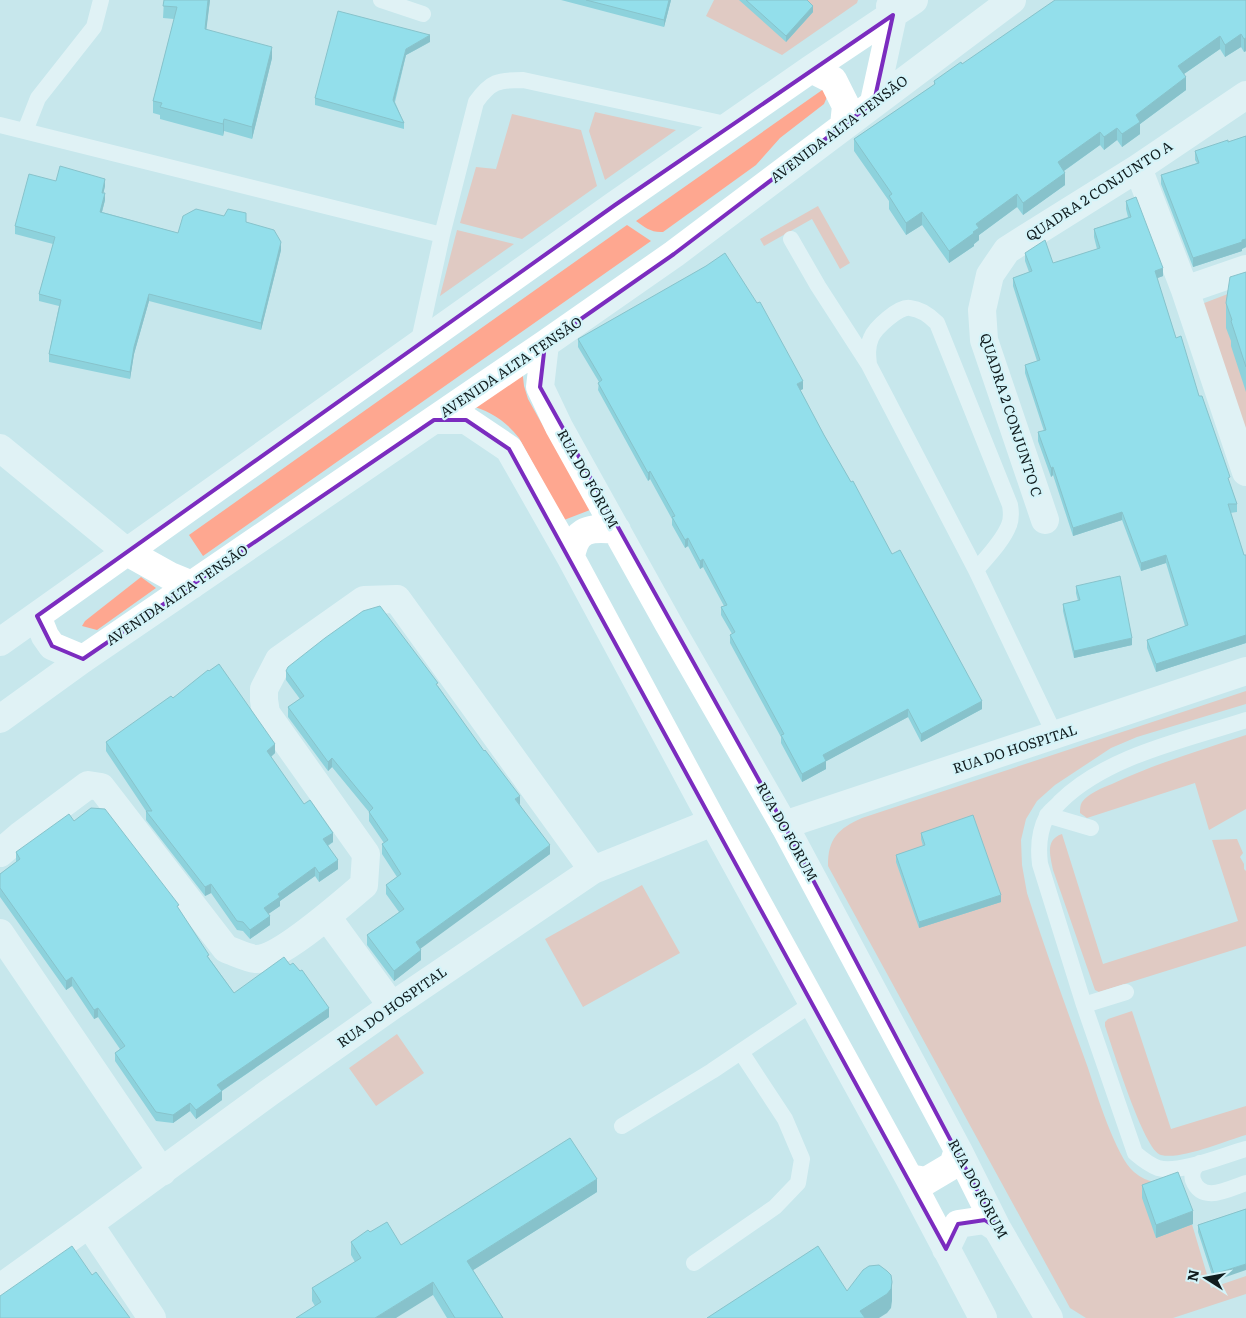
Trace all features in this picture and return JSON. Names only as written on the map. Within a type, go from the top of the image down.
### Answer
[{"type":"street","name":"AVENIDA ALTA TENSÃO","points":[[0,719],[83,659],[674,254],[1012,0]]},
{"type":"street","points":[[874,102],[899,5]]},
{"type":"street","points":[[0,642],[899,5]]},
{"type":"street","points":[[811,69],[833,80],[846,106],[844,125]]},
{"type":"street","name":"QUADRA 2 CONJUNTO A","points":[[982,310],[990,275],[1007,250],[1138,168],[1246,95]]},
{"type":"street","points":[[1138,168],[1185,290],[1246,472]]},
{"type":"street","points":[[1185,290],[1246,268]]},
{"type":"street","name":"QUADRA 2 CONJUNTO C","points":[[982,310],[984,340],[1045,520]]},
{"type":"street","name":"RUA DO FÓRUM","points":[[545,344],[540,387],[559,427],[668,623],[784,825],[958,1150],[997,1228],[1049,1318]]},
{"type":"street","points":[[434,420],[466,420],[508,449],[572,558],[713,822],[910,1178],[983,1318]]},
{"type":"street","points":[[0,448],[127,552],[163,573],[192,585]]},
{"type":"street","points":[[572,558],[573,543],[583,532],[598,528],[617,530]]},
{"type":"street","points":[[0,854],[21,835],[88,785],[101,787],[226,949],[255,959],[270,956],[327,917],[364,885],[366,854],[266,713],[264,689],[279,660],[364,600],[397,599],[593,870]]},
{"type":"street","points":[[37,616],[45,636],[52,646],[83,659]]},
{"type":"street","name":"RUA DO HOSPITAL","points":[[784,825],[1246,672]]},
{"type":"street","name":"RUA DO HOSPITAL","points":[[0,1288],[392,1006],[593,870],[713,822]]},
{"type":"street","points":[[327,917],[392,1006]]},
{"type":"street","points":[[0,933],[162,1172]]},
{"type":"street","points":[[910,1178],[926,1182],[953,1165],[958,1150]]},
{"type":"street","points":[[946,1249],[958,1224],[985,1220],[997,1228]]},
{"type":"street","points":[[89,1224],[152,1318]]},
{"type":"lane","points":[[25,131],[38,98],[94,27],[101,0]]},
{"type":"lane","points":[[382,0],[423,14]]},
{"type":"lane","points":[[418,345],[442,235],[476,102],[486,88],[503,80],[523,80],[730,125]]},
{"type":"lane","points":[[0,124],[442,235]]},
{"type":"lane","points":[[791,239],[818,286],[869,365],[976,570],[1055,735]]},
{"type":"lane","points":[[869,365],[868,356],[871,337],[877,328],[898,311],[909,307],[920,310],[931,316],[938,323],[1010,504],[1011,515],[1009,525],[997,544],[976,570]]},
{"type":"lane","points":[[1246,720],[1138,755],[1095,776],[1067,795],[1047,815],[1040,836],[1038,852],[1040,864],[1084,1005],[1135,1153],[1146,1162],[1158,1168],[1175,1169],[1246,1149]]},
{"type":"lane","points":[[1047,815],[1091,828]]},
{"type":"lane","points":[[1084,1005],[1126,992]]},
{"type":"lane","points":[[622,1126],[741,1052],[813,1003]]},
{"type":"lane","points":[[694,1263],[775,1207],[798,1183],[802,1159],[786,1119],[741,1052]]},
{"type":"lane","points":[[1200,1163],[1192,1171],[1192,1176],[1202,1193],[1219,1192],[1246,1183]]},
{"type":"highlighted area","points":[[893,15],[874,102],[674,254],[545,344],[540,387],[784,825],[997,1228],[985,1220],[958,1224],[946,1249],[509,449],[466,420],[434,420],[83,659],[52,646],[37,616],[615,205]]},
{"type":"shaded area","points":[[714,0],[858,0],[857,3],[782,55],[706,16]]},
{"type":"shaded area","points":[[825,88],[827,97],[824,104],[780,138],[756,165],[663,232],[652,231],[636,221]]},
{"type":"shaded area","points":[[595,112],[676,130],[605,180],[589,131]]},
{"type":"shaded area","points":[[512,114],[581,130],[597,186],[522,239],[460,223],[476,167],[496,169]]},
{"type":"shaded area","points":[[818,206],[850,263],[840,269],[812,219],[764,246],[760,239]]},
{"type":"shaded area","points":[[627,225],[651,241],[203,556],[189,535]]},
{"type":"shaded area","points":[[457,230],[514,244],[440,296]]},
{"type":"shaded area","points":[[1246,287],[1246,442],[1199,305]]},
{"type":"shaded area","points":[[522,368],[528,399],[590,510],[564,520],[514,432],[503,421],[490,413],[468,405]]},
{"type":"shaded area","points":[[141,577],[156,588],[97,630],[82,626],[85,621]]},
{"type":"shaded area","points":[[1246,691],[1246,704],[1137,737],[1111,748],[1055,785],[1037,801],[1026,819],[1021,840],[1022,865],[1027,893],[1101,1107],[1120,1153],[1127,1164],[1139,1176],[1150,1181],[1180,1184],[1211,1288],[1246,1276],[1246,1294],[1173,1318],[1086,1318],[1070,1308],[828,866],[830,848],[832,841],[841,831],[862,818]]},
{"type":"shaded area","points":[[1246,735],[1246,809],[1209,830],[1195,783],[1087,818],[1080,813],[1082,802],[1100,789],[1161,764]]},
{"type":"shaded area","points":[[1062,834],[1103,964],[1238,921],[1212,840],[1237,839],[1243,853],[1240,857],[1246,871],[1246,946],[1099,992],[1095,990],[1053,870],[1050,854],[1051,844],[1053,840]]},
{"type":"shaded area","points":[[642,885],[680,953],[583,1007],[545,939]]},
{"type":"shaded area","points":[[1132,1011],[1171,1129],[1246,1106],[1246,1135],[1180,1155],[1161,1155],[1154,1149],[1138,1118],[1105,1026],[1105,1022],[1108,1019]]},
{"type":"shaded area","points":[[397,1034],[424,1073],[376,1106],[349,1068]]},
{"type":"building","points":[[164,0],[208,0],[205,29],[272,47],[252,127],[224,119],[223,124],[160,107],[162,103],[153,101],[177,7],[163,6]]},
{"type":"building","points":[[586,0],[669,0],[664,20]]},
{"type":"building","points":[[746,0],[807,0],[813,6],[786,36]]},
{"type":"building","points":[[1055,0],[1246,0],[1246,38],[1244,39],[1241,34],[1225,45],[1220,36],[1178,66],[1186,77],[1136,115],[1140,122],[1122,134],[1117,128],[1104,137],[1100,132],[1058,162],[1065,173],[1023,203],[1017,194],[976,224],[979,228],[974,233],[949,251],[922,212],[906,223],[889,196],[892,194],[854,139],[935,84],[934,81],[961,62],[962,64]]},
{"type":"building","points":[[338,11],[430,35],[406,49],[393,100],[404,123],[315,98]]},
{"type":"building","points":[[1246,136],[1246,239],[1193,258],[1161,175],[1199,163],[1195,151]]},
{"type":"building","points":[[60,166],[105,179],[102,193],[105,193],[100,212],[178,233],[183,216],[196,209],[224,216],[228,209],[246,213],[246,222],[274,230],[281,242],[261,323],[149,294],[134,347],[130,372],[49,354],[61,300],[39,294],[55,237],[15,226],[29,174],[56,181]]},
{"type":"building","points":[[1136,197],[1163,268],[1155,271],[1176,338],[1181,336],[1199,396],[1202,396],[1230,477],[1228,478],[1237,504],[1228,504],[1244,555],[1246,555],[1246,635],[1156,664],[1147,640],[1188,625],[1166,555],[1141,563],[1122,512],[1073,528],[1053,467],[1051,468],[1038,432],[1046,430],[1025,365],[1040,360],[1013,278],[1032,271],[1025,253],[1045,240],[1053,263],[1100,248],[1094,229],[1131,217],[1126,201]]},
{"type":"building","points":[[725,253],[757,303],[760,302],[803,381],[797,384],[824,435],[851,482],[853,481],[892,554],[900,550],[982,701],[921,734],[908,709],[823,755],[826,761],[802,774],[781,735],[784,734],[730,635],[735,632],[721,607],[727,605],[703,559],[700,561],[688,538],[685,540],[672,517],[675,516],[650,471],[648,473],[598,383],[602,380],[578,339],[706,266]]},
{"type":"building","points":[[1246,272],[1246,367],[1226,303],[1230,277]]},
{"type":"building","points":[[1120,576],[1132,638],[1074,651],[1063,604],[1080,600],[1076,586]]},
{"type":"building","points":[[380,606],[438,683],[436,684],[484,751],[520,796],[515,799],[550,845],[416,942],[421,950],[394,971],[367,935],[404,909],[386,885],[401,874],[382,844],[388,840],[369,812],[373,808],[332,758],[328,762],[288,707],[304,696],[286,671],[288,667],[325,638],[363,611]]},
{"type":"building","points":[[219,664],[275,744],[267,751],[304,804],[310,800],[333,833],[323,839],[338,860],[319,873],[315,867],[278,894],[280,897],[264,908],[270,916],[250,930],[243,922],[237,921],[211,884],[205,887],[146,811],[152,811],[106,742],[171,696],[173,698],[208,670]]},
{"type":"building","points":[[91,808],[105,809],[179,905],[177,906],[209,955],[207,956],[234,993],[284,957],[290,965],[293,963],[300,971],[302,970],[329,1008],[217,1085],[222,1091],[196,1110],[190,1103],[173,1115],[156,1112],[115,1053],[125,1046],[98,1008],[94,1010],[72,977],[66,981],[0,888],[0,874],[20,859],[16,852],[69,814],[74,821]]},
{"type":"building","points":[[973,815],[1001,895],[919,922],[896,855],[925,845],[921,833]]},
{"type":"building","points":[[570,1138],[597,1179],[467,1261],[503,1318],[455,1318],[433,1282],[375,1318],[296,1318],[321,1302],[312,1288],[361,1258],[351,1242],[368,1230],[370,1232],[387,1222],[401,1245]]},
{"type":"building","points":[[1178,1172],[1193,1211],[1156,1225],[1142,1185]]},
{"type":"building","points":[[1246,1209],[1246,1264],[1214,1274],[1198,1225]]},
{"type":"building","points":[[72,1246],[92,1275],[96,1272],[130,1318],[0,1318],[0,1296]]},
{"type":"building","points":[[818,1246],[847,1291],[863,1270],[869,1266],[879,1265],[891,1275],[891,1289],[887,1294],[860,1311],[865,1318],[707,1318]]}]
